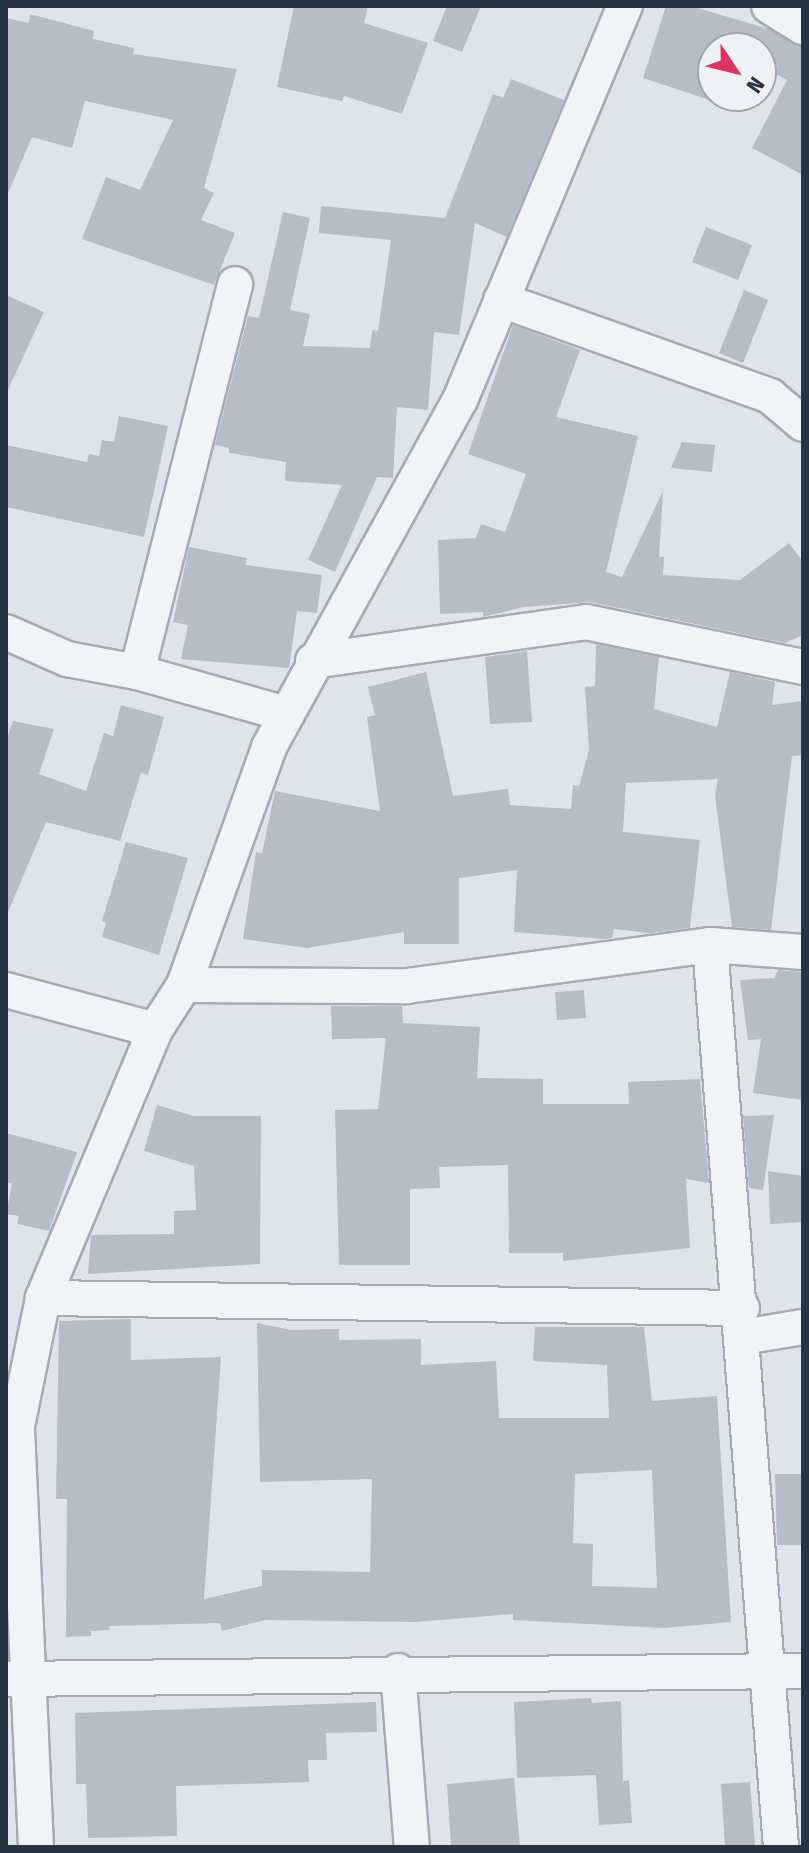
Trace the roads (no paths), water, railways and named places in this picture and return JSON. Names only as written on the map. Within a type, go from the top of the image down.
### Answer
[{"type":"street","points":[[36,1847],[16,1680],[17,1426],[43,1298],[155,1030],[184,985],[286,714],[460,400],[625,6]]},
{"type":"street","points":[[769,6],[803,27]]},
{"type":"street","points":[[137,672],[235,284]]},
{"type":"street","points":[[501,300],[770,396],[803,424]]},
{"type":"street","points":[[313,661],[586,622],[803,667]]},
{"type":"street","points":[[6,632],[67,659],[137,672],[286,714]]},
{"type":"street","points":[[184,985],[407,986],[710,945],[803,952]]},
{"type":"street","points":[[710,945],[781,1847]]},
{"type":"street","points":[[6,990],[155,1030]]},
{"type":"street","points":[[43,1298],[742,1322],[803,1327]]},
{"type":"street","points":[[16,1680],[398,1671],[803,1671]]},
{"type":"street","points":[[398,1671],[412,1847]]}]
